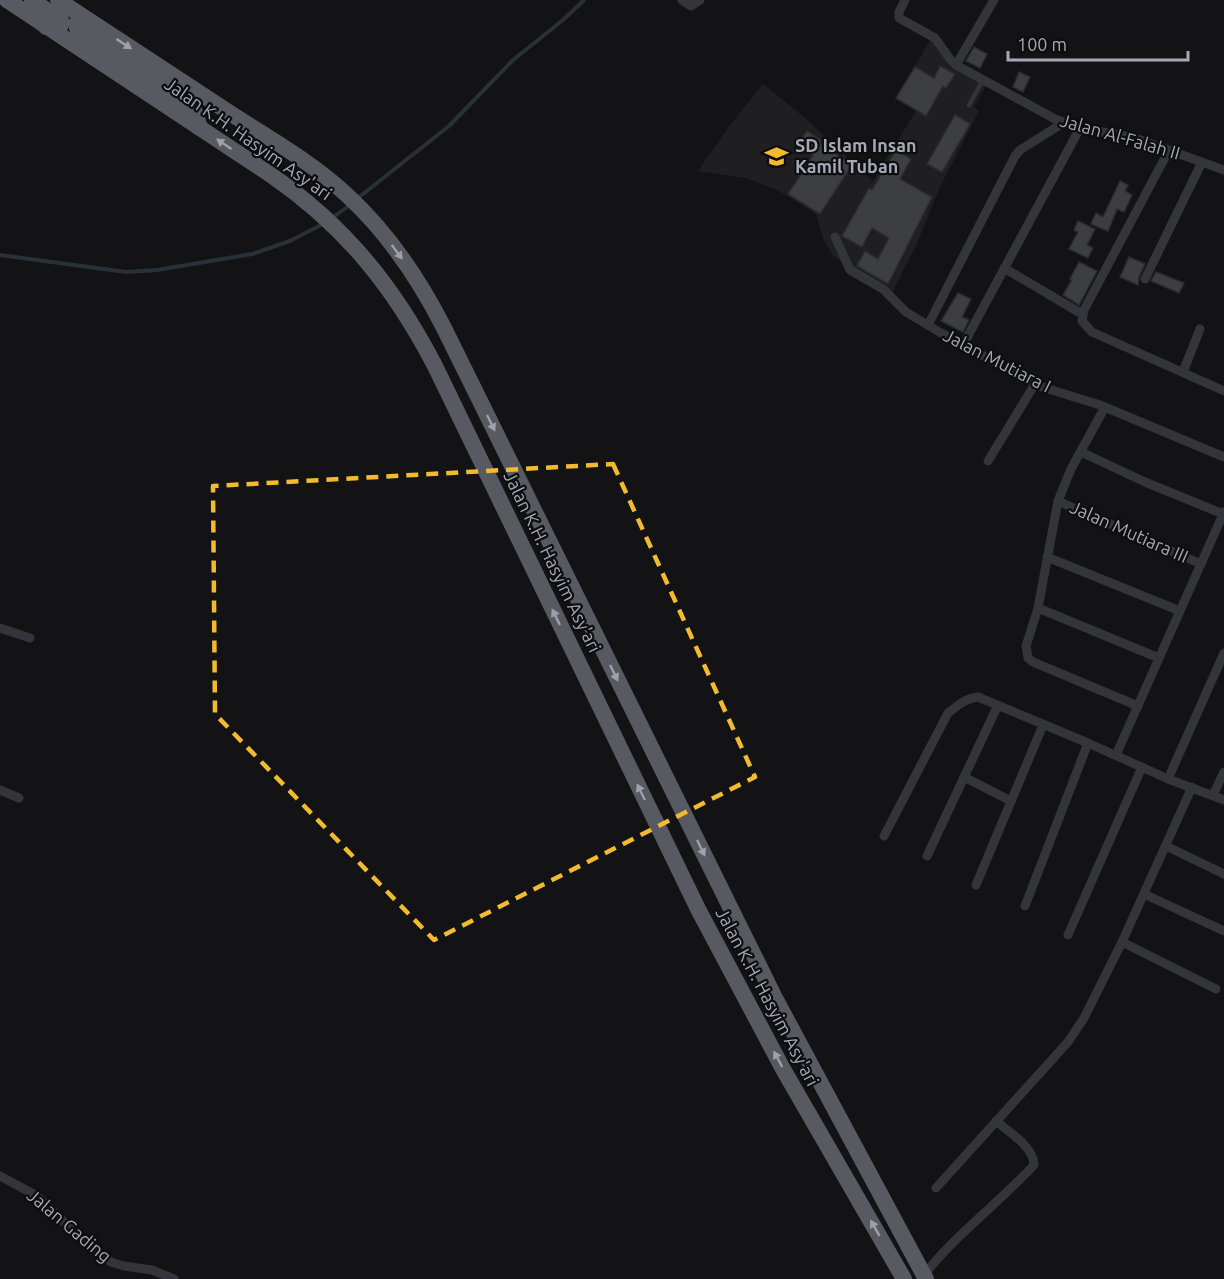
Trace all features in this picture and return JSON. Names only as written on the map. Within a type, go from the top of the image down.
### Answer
[{"type":"highway","name":"Jalan K.H. Hasyim Asy'ari","points":[[7,0],[287,186],[328,220],[359,251],[381,278],[421,338],[693,900],[783,1069],[904,1279]]},
{"type":"highway","points":[[32,0],[61,20],[57,28],[46,27]]},
{"type":"highway","name":"Jalan K.H. Hasyim Asy'ari","points":[[58,0],[287,150],[347,195],[399,255],[433,306],[775,998],[925,1277]]},
{"type":"highway","points":[[94,24],[80,20],[76,26],[78,30],[188,104],[195,112],[200,128]]},
{"type":"street","points":[[682,0],[696,3]]},
{"type":"street","points":[[905,0],[898,12],[899,18],[934,38],[956,65],[994,0]]},
{"type":"street","name":"Jalan Al-Falah II","points":[[956,65],[1063,123],[1121,135],[1224,170]]},
{"type":"street","points":[[927,325],[1015,156],[1020,150],[1063,123]]},
{"type":"street","points":[[963,345],[1080,128]]},
{"type":"street","points":[[1169,150],[1082,314],[1082,321],[1092,332],[1224,391]]},
{"type":"street","points":[[1145,279],[1202,162]]},
{"type":"street","name":"Jalan Mutiara I","points":[[835,237],[850,270],[883,289],[902,309],[927,325],[1035,384],[1105,407],[1224,457]]},
{"type":"street","points":[[1004,268],[1082,314]]},
{"type":"street","points":[[1183,372],[1200,329]]},
{"type":"street","points":[[988,461],[1035,384]]},
{"type":"street","points":[[1105,407],[1071,469],[1058,501],[1038,608],[1028,635],[1026,652],[1028,658],[1138,706]]},
{"type":"street","points":[[1081,452],[1145,482],[1223,513],[1116,755]]},
{"type":"street","name":"Jalan Mutiara III","points":[[1058,501],[1201,564]]},
{"type":"street","points":[[1047,557],[1180,611]]},
{"type":"street","points":[[1038,608],[1159,658]]},
{"type":"street","points":[[0,628],[30,638]]},
{"type":"street","points":[[1168,779],[1224,653]]},
{"type":"street","points":[[884,836],[948,713],[972,697],[998,705],[1088,742],[1168,779],[1224,800]]},
{"type":"street","points":[[927,856],[998,705]]},
{"type":"street","points":[[976,885],[1043,725]]},
{"type":"street","points":[[1025,906],[1088,742]]},
{"type":"street","points":[[1068,935],[1142,767]]},
{"type":"street","points":[[1213,795],[1224,772]]},
{"type":"street","points":[[964,777],[1011,801]]},
{"type":"street","points":[[936,1188],[1068,1042],[1084,1018],[1122,942],[1192,788]]},
{"type":"street","points":[[0,790],[19,798]]},
{"type":"street","points":[[1166,846],[1224,874]]},
{"type":"street","points":[[1144,894],[1224,931]]},
{"type":"street","points":[[1122,942],[1216,989]]},
{"type":"street","points":[[925,1277],[941,1253],[1015,1186],[1034,1165],[1034,1157],[1025,1146],[996,1121]]},
{"type":"street","name":"Jalan Gading","points":[[0,1176],[37,1196],[89,1246],[111,1262],[153,1270],[172,1279]]},
{"type":"lane","points":[[969,105],[983,80]]},
{"type":"highlighted area","points":[[613,464],[755,777],[434,940],[215,714],[213,486]]},
{"type":"shaded area","name":"SD Islam Insan Kamil Tuban","points":[[931,39],[986,86],[974,107],[979,111],[940,187],[915,248],[892,293],[885,286],[833,256],[824,241],[816,214],[793,199],[775,189],[745,178],[698,171],[730,125],[763,84],[805,118],[873,181],[916,111],[895,99]]},
{"type":"building","points":[[974,47],[987,54],[980,68],[966,61]]},
{"type":"building","points":[[940,66],[955,74],[946,88],[943,86],[926,116],[896,98],[915,67],[934,78]]},
{"type":"building","points":[[1019,72],[1030,77],[1023,92],[1013,87]]},
{"type":"building","points":[[955,115],[970,124],[942,172],[927,164]]},
{"type":"building","points":[[807,131],[852,165],[820,214],[788,194],[813,156],[801,148],[803,145],[799,142]]},
{"type":"building","points":[[896,150],[911,159],[900,179],[932,197],[888,284],[857,266],[865,251],[878,259],[889,238],[872,228],[862,247],[842,236],[869,188],[872,190]]},
{"type":"building","points":[[1120,181],[1128,185],[1125,191],[1132,195],[1124,212],[1117,209],[1108,231],[1091,224],[1096,213],[1103,217]]},
{"type":"building","points":[[1078,221],[1095,229],[1087,245],[1093,248],[1088,258],[1069,249],[1078,232],[1074,230]]},
{"type":"building","points":[[1129,257],[1145,264],[1138,285],[1120,277]]},
{"type":"building","points":[[1079,262],[1097,271],[1079,305],[1063,295]]},
{"type":"building","points":[[1156,272],[1184,283],[1179,293],[1151,281]]},
{"type":"building","points":[[958,293],[971,299],[962,317],[969,320],[963,332],[941,321]]},
{"type":"waterway","points":[[358,198],[449,126],[513,60],[584,0]]},
{"type":"waterway","points":[[332,218],[350,205]]},
{"type":"waterway","points":[[0,255],[126,272],[157,270],[252,254],[290,241],[323,224]]},
{"type":"place","name":"SD Islam Insan Kamil Tuban","points":[[777,156]]}]
